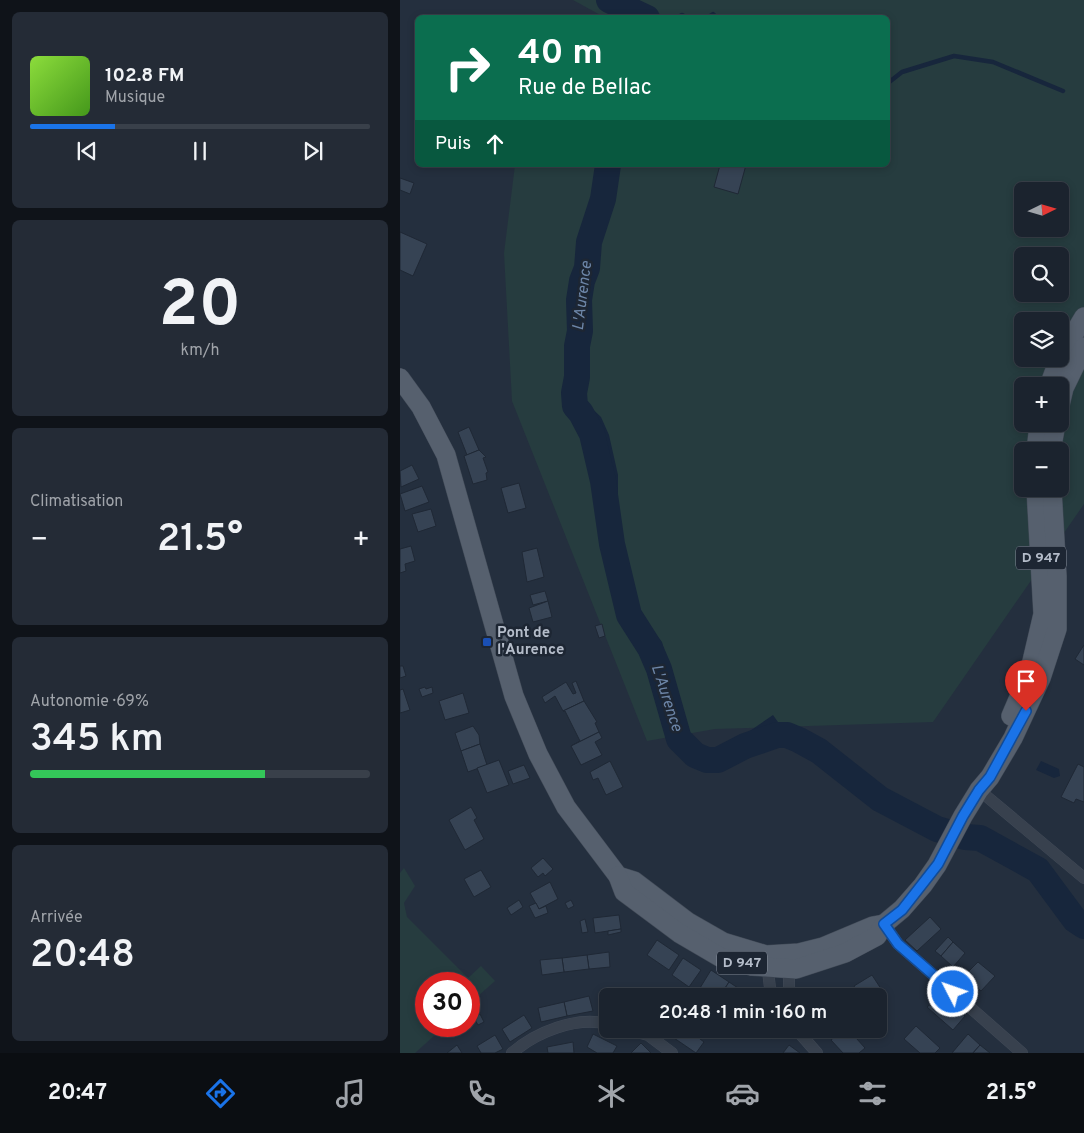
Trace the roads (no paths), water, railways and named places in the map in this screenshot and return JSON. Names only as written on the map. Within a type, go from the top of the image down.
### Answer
[{"type":"main road","points":[[1069,343],[1084,317]]},
{"type":"main road","points":[[1069,378],[1084,346]]},
{"type":"main road","name":"D 947","points":[[400,378],[421,407],[446,455],[514,696],[538,754],[566,807],[618,876],[624,892],[679,933],[720,957],[767,962],[789,961],[873,926],[884,924],[902,910],[938,864],[963,816],[979,790],[990,777],[1033,698],[1049,657],[1057,629],[1057,576],[1052,497]]},
{"type":"main road","name":"D 947","points":[[979,790],[982,773],[1007,725],[1029,674],[1038,642],[1043,614],[1043,595],[1037,497]]},
{"type":"street","points":[[979,790],[1084,878]]},
{"type":"street","points":[[884,924],[898,944],[1022,1053]]},
{"type":"street","points":[[789,961],[789,988]]},
{"type":"street","points":[[767,962],[770,988]]},
{"type":"street","points":[[512,1053],[523,1043],[559,1026],[599,1022]]},
{"type":"street","points":[[652,1038],[672,1053]]},
{"type":"street","points":[[804,1038],[817,1053]]},
{"type":"water","points":[[609,0],[628,0],[631,5],[663,15],[643,15]]},
{"type":"water","points":[[608,167],[616,167],[611,202],[596,238],[595,262],[589,279],[580,397],[601,417],[609,435],[618,475],[621,545],[641,617],[662,642],[685,737],[700,748],[719,752],[773,715],[778,722],[794,726],[890,796],[943,822],[939,829],[880,799],[819,751],[787,735],[776,735],[745,746],[718,760],[707,760],[695,755],[679,739],[659,669],[650,648],[629,615],[612,544],[603,481],[592,434],[575,406],[577,346],[580,331],[579,300],[582,281],[587,268],[589,242],[603,199]]},
{"type":"water","points":[[1041,761],[1059,769],[1060,776],[1054,778],[1036,770]]},
{"type":"water","points":[[969,827],[996,837],[1021,851],[1045,870],[1064,897],[1084,918],[1084,926],[1075,920],[1037,870],[980,838],[965,837]]},
{"type":"waterway","name":"L'Aurence","points":[[609,0],[641,15]]},
{"type":"waterway","points":[[890,81],[902,72],[954,56],[993,62],[1063,91]]},
{"type":"waterway","name":"L'Aurence","points":[[608,167],[603,199],[589,242],[587,268],[582,281],[579,300],[580,331],[577,346],[575,406],[592,434],[603,481],[612,544],[629,615],[650,648],[659,669],[679,739],[695,755],[707,760],[718,760],[745,746],[777,735],[787,735],[799,740],[819,751],[880,799],[937,829],[965,837],[980,838],[1038,870],[1075,920],[1084,926]]},
{"type":"place","name":"Pont de l'Aurence","points":[[487,642]]}]
